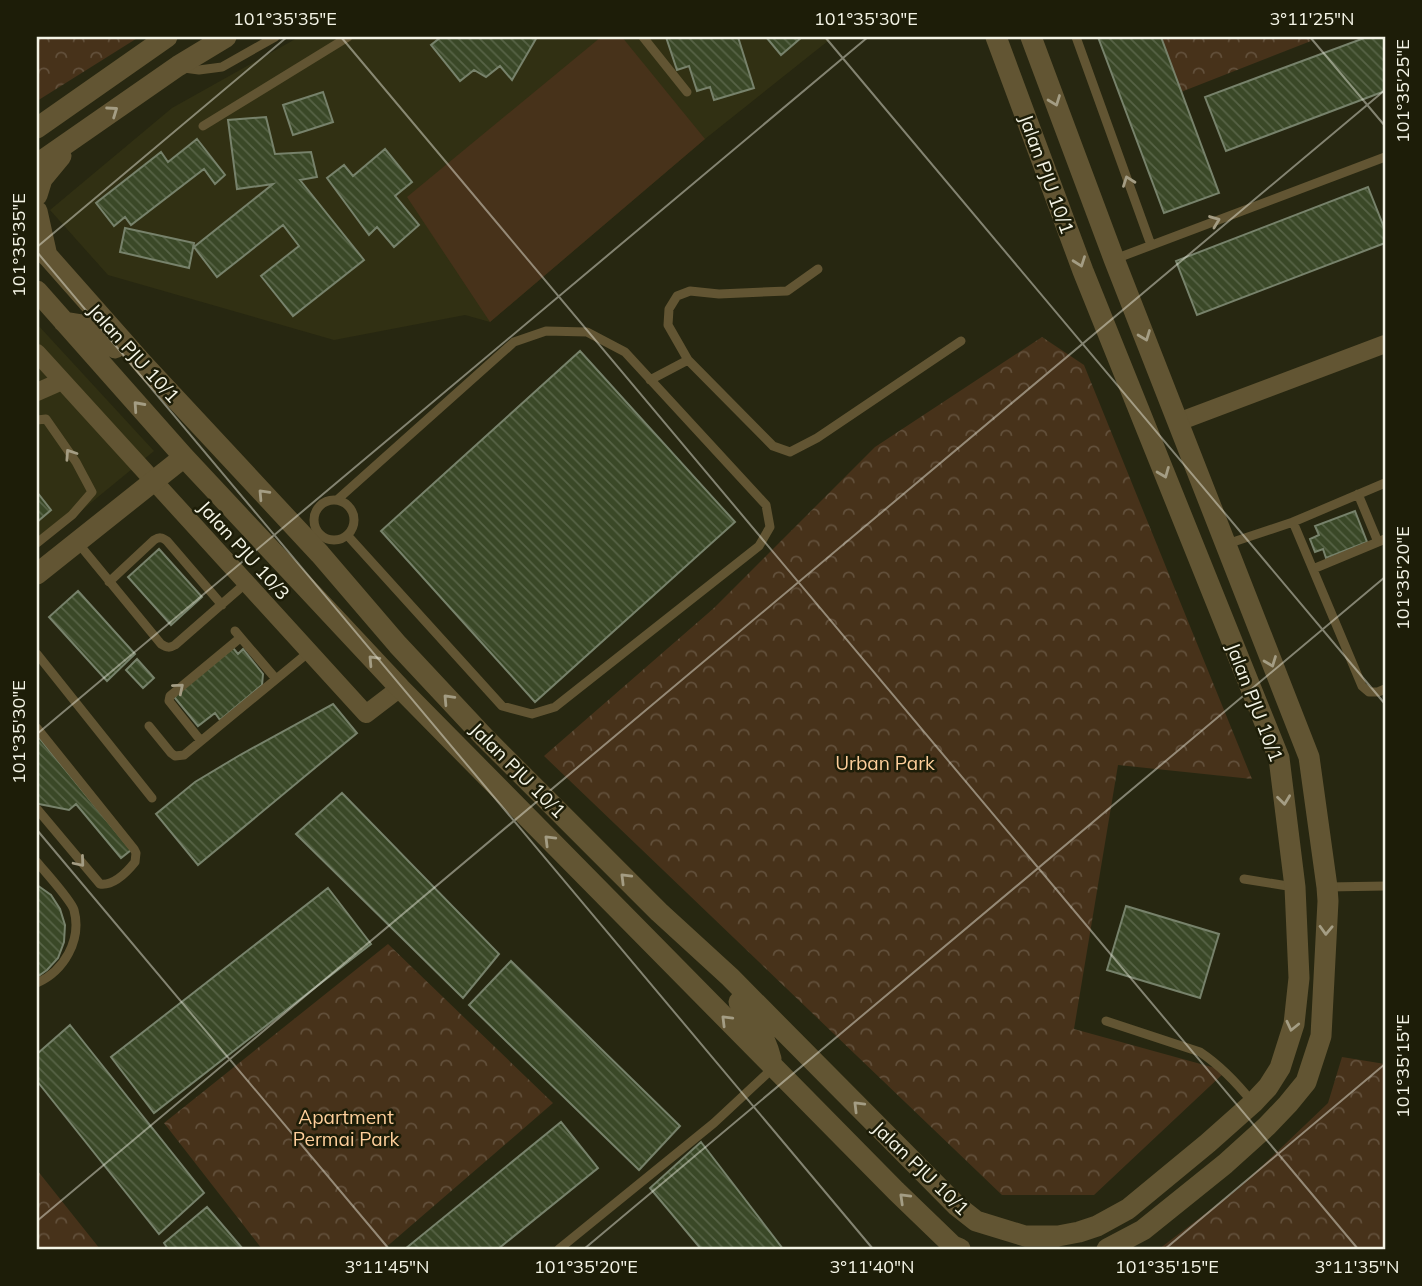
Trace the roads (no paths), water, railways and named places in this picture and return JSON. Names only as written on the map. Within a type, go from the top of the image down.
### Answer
[{"type":"street","points":[[37,128],[167,37]]},
{"type":"street","points":[[37,164],[178,66],[226,37]]},
{"type":"street","name":"Jalan PJU 10/1","points":[[42,250],[295,529],[328,548],[398,645],[484,737],[659,912],[730,977],[957,1206],[976,1221],[1025,1236],[1058,1236],[1097,1226],[1128,1209],[1208,1143],[1268,1087],[1280,1068],[1294,1024],[1298,978],[1294,887],[1279,758],[1083,271],[996,37]]},
{"type":"street","points":[[1011,37],[1012,78]]},
{"type":"street","name":"Jalan PJU 10/1","points":[[1031,37],[1114,259],[1309,757],[1328,901],[1321,1036],[1306,1082],[1281,1111],[1225,1164],[1143,1230],[1107,1249]]},
{"type":"street","points":[[37,195],[42,179],[80,134]]},
{"type":"street","points":[[37,211],[42,250]]},
{"type":"street","name":"Jalan PJU 10/1","points":[[40,295],[184,457],[400,688],[773,1068],[956,1248]]},
{"type":"street","points":[[64,323],[89,326],[114,347],[144,365]]},
{"type":"street","points":[[1178,422],[1385,344]]},
{"type":"street","name":"Jalan PJU 10/3","points":[[37,353],[366,714],[400,688]]},
{"type":"street","points":[[37,392],[62,381]]},
{"type":"street","points":[[37,574],[184,457]]},
{"type":"street","points":[[1196,551],[1253,615]]},
{"type":"street","points":[[659,912],[752,1017],[769,1052],[773,1068]]},
{"type":"street","points":[[1143,1230],[1208,1143]]},
{"type":"lane","points":[[178,66],[199,70],[222,67],[275,37]]},
{"type":"lane","points":[[203,126],[348,37]]},
{"type":"lane","points":[[643,37],[687,92]]},
{"type":"lane","points":[[1076,37],[1151,245]]},
{"type":"lane","points":[[1114,259],[1385,158]]},
{"type":"lane","points":[[818,269],[787,291],[719,294],[690,291],[677,296],[669,309],[668,325],[688,360],[773,446],[790,452],[817,438],[961,341]]},
{"type":"lane","points":[[337,500],[514,342],[546,331],[587,332],[625,352],[766,505],[770,527],[759,546],[555,707],[532,714],[502,706],[348,536]]},
{"type":"lane","points":[[650,380],[688,360]]},
{"type":"lane","points":[[37,420],[46,419],[76,462],[92,492],[72,514],[37,543]]},
{"type":"lane","points":[[1226,545],[1293,522],[1385,483]]},
{"type":"lane","points":[[1313,569],[1382,541],[1358,494]]},
{"type":"lane","points":[[337,500],[353,511],[355,524],[348,536],[328,548],[318,532],[315,513],[324,503],[337,500]]},
{"type":"lane","points":[[295,529],[315,513]]},
{"type":"lane","points":[[1293,522],[1362,686],[1369,692],[1385,689]]},
{"type":"lane","points":[[109,582],[154,540],[163,538],[222,605]]},
{"type":"lane","points":[[77,542],[166,647],[175,645],[246,583]]},
{"type":"lane","points":[[201,741],[169,701],[170,695],[238,634],[276,679]]},
{"type":"lane","points":[[149,726],[170,754],[184,755],[309,652]]},
{"type":"lane","points":[[37,654],[152,798]]},
{"type":"lane","points":[[37,728],[134,849],[135,862],[113,882],[100,884],[37,809]]},
{"type":"lane","points":[[37,862],[74,908],[75,925],[74,942],[68,956],[55,971],[37,983]]},
{"type":"lane","points":[[1244,879],[1294,887]]},
{"type":"lane","points":[[1327,887],[1385,886]]},
{"type":"lane","points":[[1107,1021],[1200,1052],[1234,1079],[1253,1103]]},
{"type":"lane","points":[[559,1249],[714,1123],[773,1068]]},
{"type":"park label","name":"Urban Park","points":[[885,763]]},
{"type":"park label","name":"Apartment Permai Park","points":[[346,1128]]}]
